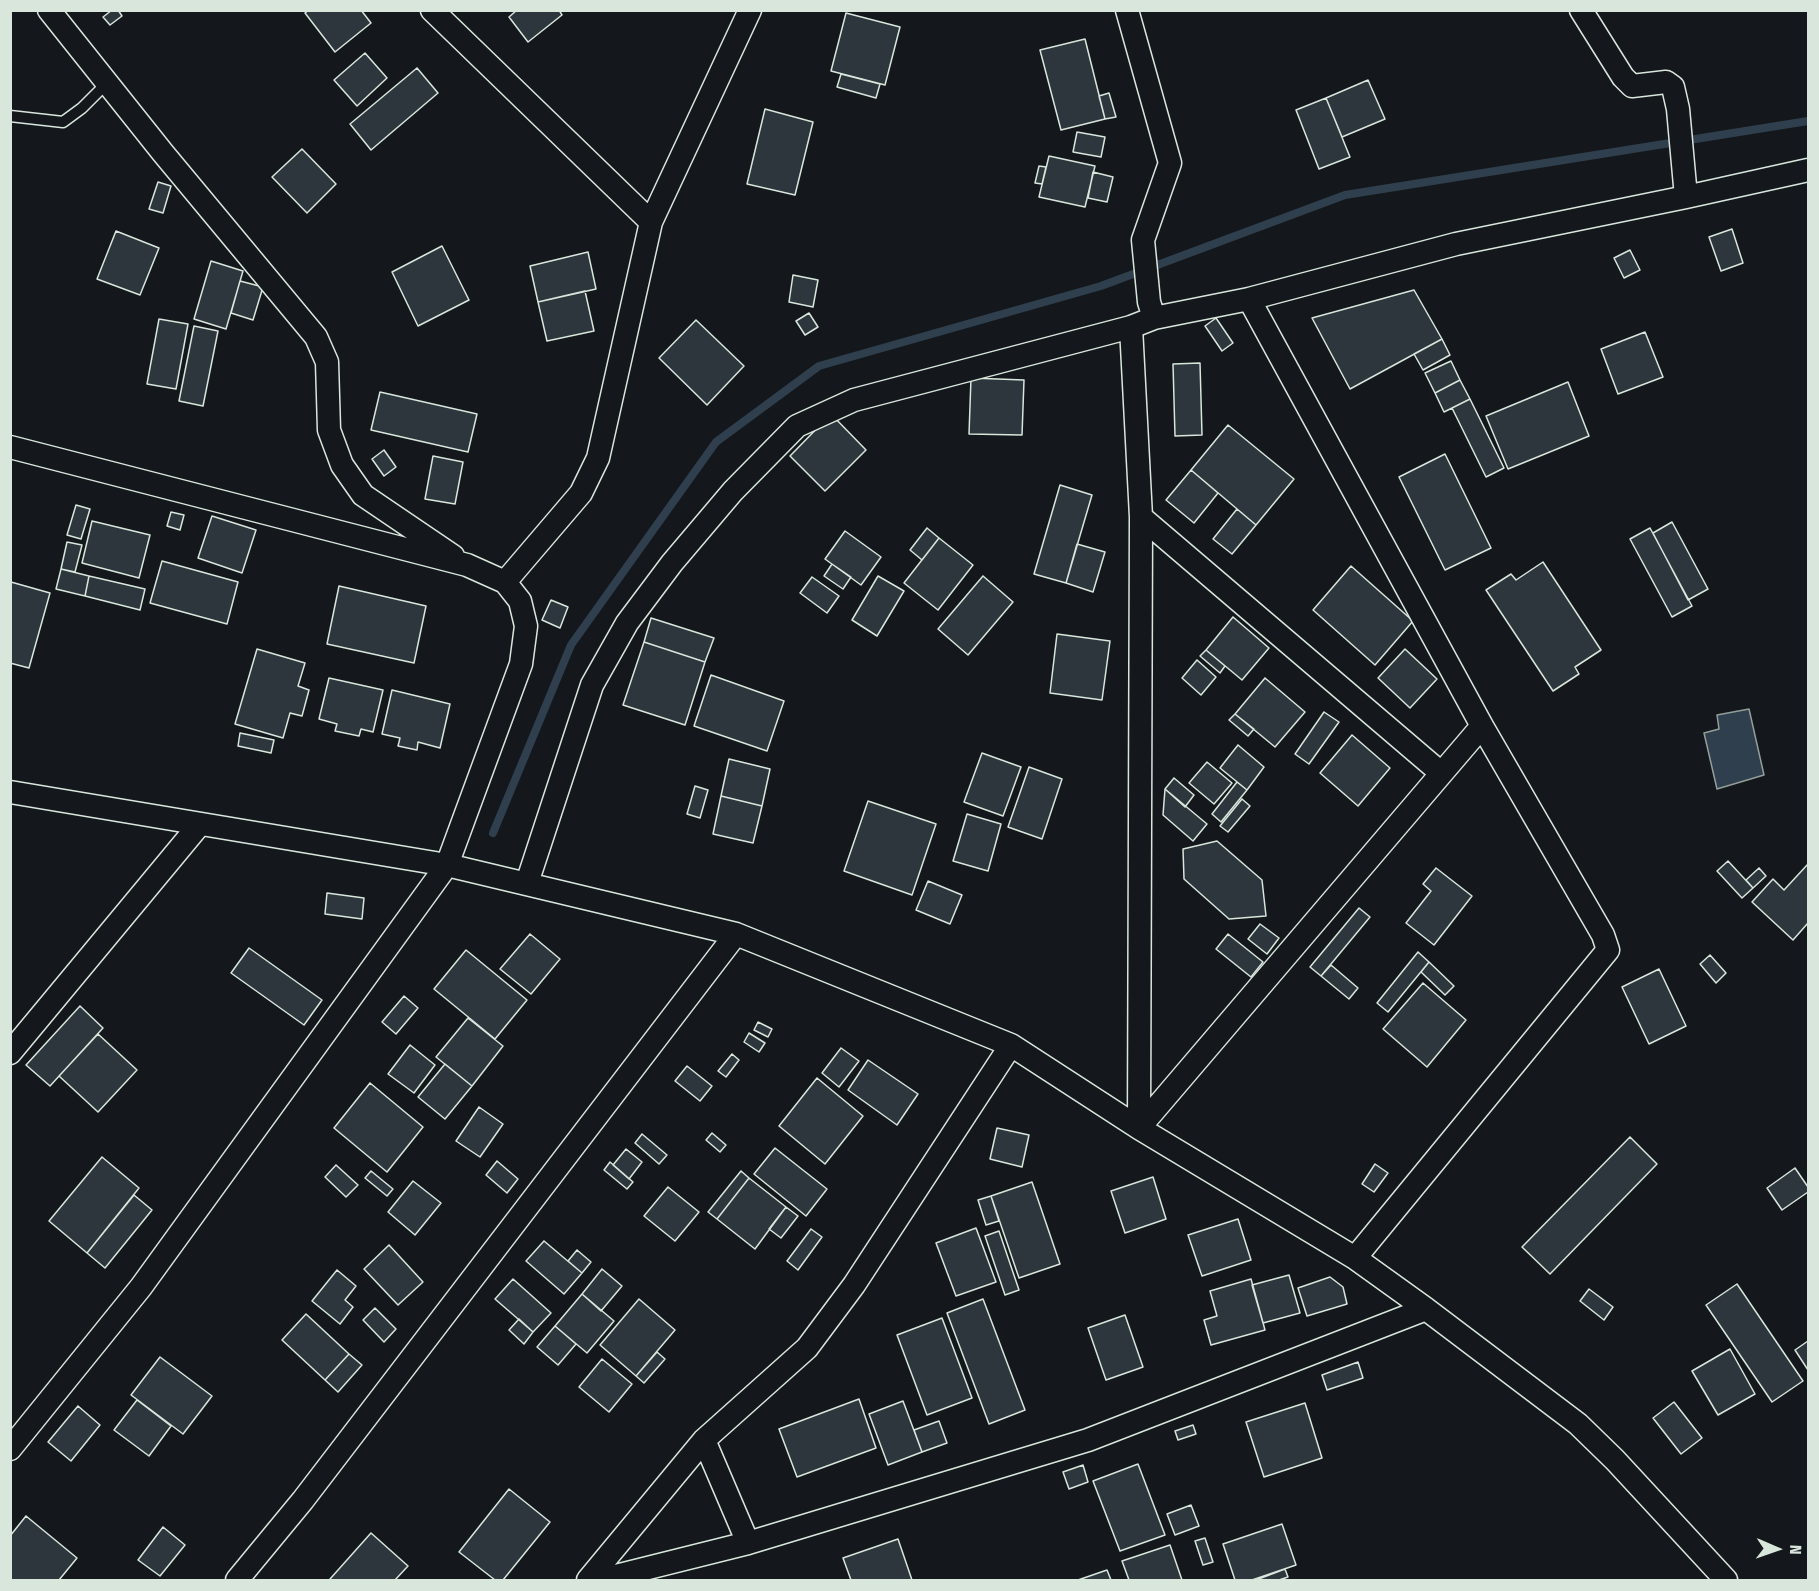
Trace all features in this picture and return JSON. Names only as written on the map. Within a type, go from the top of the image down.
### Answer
[{"type":"street","points":[[49,10],[163,153],[316,337],[327,362],[329,430],[342,465],[363,495],[467,565]]},
{"type":"street","points":[[432,10],[651,222]]},
{"type":"street","points":[[1128,10],[1170,163],[1143,240],[1152,310]]},
{"type":"street","points":[[1581,10],[1623,77],[1632,86],[1666,82],[1674,87],[1686,197]]},
{"type":"street","points":[[505,582],[581,493],[598,458],[651,222],[748,12]]},
{"type":"street","points":[[527,883],[592,685],[627,623],[672,563],[733,491],[797,426],[854,400],[1131,327],[1152,310],[1250,299],[1456,243],[1809,170]]},
{"type":"street","points":[[1250,299],[1482,726],[1603,935],[1608,950],[1354,1258]]},
{"type":"street","points":[[1131,327],[1141,517],[1139,1128]]},
{"type":"street","points":[[10,447],[467,565],[505,582],[520,601],[526,626],[521,664],[447,865],[141,1287],[10,1449]]},
{"type":"street","points":[[1141,517],[1441,773]]},
{"type":"street","points":[[1139,1128],[1482,726]]},
{"type":"street","points":[[10,792],[447,865],[736,934],[1011,1045],[1139,1128],[1354,1258],[1426,1309],[1578,1424],[1615,1460],[1726,1581]]},
{"type":"street","points":[[10,1053],[200,824]]},
{"type":"street","points":[[237,1581],[303,1500],[736,934]]},
{"type":"street","points":[[588,1581],[704,1440],[807,1348],[854,1285],[1011,1045]]},
{"type":"street","points":[[600,1581],[748,1543],[1088,1440],[1426,1309]]},
{"type":"street","points":[[704,1440],[748,1543]]},
{"type":"lane","points":[[10,116],[63,122],[82,108],[107,83]]},
{"type":"water","points":[[1749,709],[1764,775],[1717,789],[1704,733],[1719,729],[1717,715]]},
{"type":"building","points":[[112,10],[118,10],[122,16],[110,25],[103,17]]},
{"type":"building","points":[[309,10],[361,10],[371,23],[335,52],[305,13]]},
{"type":"building","points":[[517,10],[559,10],[562,15],[528,42],[509,17]]},
{"type":"building","points":[[846,13],[900,27],[885,85],[831,71]]},
{"type":"building","points":[[1085,39],[1105,119],[1061,130],[1040,50]]},
{"type":"building","points":[[365,53],[387,78],[357,106],[334,80]]},
{"type":"building","points":[[417,68],[438,93],[371,150],[350,124]]},
{"type":"building","points":[[841,74],[880,84],[876,98],[837,87]]},
{"type":"building","points":[[1368,80],[1385,119],[1342,137],[1326,98]]},
{"type":"building","points":[[1109,93],[1116,117],[1105,119],[1099,96]]},
{"type":"building","points":[[1326,98],[1350,157],[1319,169],[1296,110]]},
{"type":"building","points":[[765,109],[813,122],[795,195],[747,184]]},
{"type":"building","points":[[1077,132],[1105,137],[1101,157],[1073,152]]},
{"type":"building","points":[[302,149],[336,184],[307,213],[272,177]]},
{"type":"building","points":[[1049,156],[1095,166],[1085,207],[1039,197]]},
{"type":"building","points":[[1039,166],[1046,167],[1042,184],[1035,183]]},
{"type":"building","points":[[1093,172],[1113,177],[1107,202],[1088,198]]},
{"type":"building","points":[[158,182],[171,186],[163,213],[149,209]]},
{"type":"building","points":[[1732,229],[1743,263],[1721,271],[1709,237]]},
{"type":"building","points":[[116,231],[159,248],[140,295],[97,279]]},
{"type":"building","points":[[442,246],[469,300],[418,326],[392,272]]},
{"type":"building","points":[[1630,250],[1640,270],[1624,278],[1614,258]]},
{"type":"building","points":[[588,252],[596,289],[538,302],[530,266]]},
{"type":"building","points":[[211,261],[243,271],[226,329],[194,319]]},
{"type":"building","points":[[793,275],[818,280],[813,307],[789,302]]},
{"type":"building","points":[[240,281],[263,287],[253,320],[231,313]]},
{"type":"building","points":[[1414,290],[1442,339],[1350,389],[1312,318]]},
{"type":"building","points":[[585,291],[594,331],[547,341],[538,302]]},
{"type":"building","points":[[809,313],[818,327],[805,335],[796,321]]},
{"type":"building","points":[[1216,318],[1233,343],[1222,351],[1205,326]]},
{"type":"building","points":[[159,319],[188,324],[176,389],[147,384]]},
{"type":"building","points":[[696,320],[744,366],[707,405],[659,358]]},
{"type":"building","points":[[194,326],[218,331],[203,406],[179,401]]},
{"type":"building","points":[[1645,332],[1663,377],[1618,394],[1601,349]]},
{"type":"building","points":[[1442,339],[1450,355],[1423,370],[1414,354]]},
{"type":"building","points":[[1451,361],[1460,380],[1435,393],[1425,373]]},
{"type":"building","points":[[1200,363],[1202,435],[1175,436],[1173,364]]},
{"type":"building","points":[[971,378],[1024,380],[1022,435],[969,434]]},
{"type":"building","points":[[1460,380],[1470,399],[1444,412],[1435,393]]},
{"type":"building","points":[[1568,382],[1589,436],[1508,469],[1486,416]]},
{"type":"building","points":[[380,392],[477,414],[468,452],[371,430]]},
{"type":"building","points":[[1470,399],[1504,468],[1486,477],[1452,408]]},
{"type":"building","points":[[831,414],[866,450],[825,491],[790,456]]},
{"type":"building","points":[[1228,425],[1294,479],[1256,525],[1191,470]]},
{"type":"building","points":[[384,450],[396,467],[384,476],[372,459]]},
{"type":"building","points":[[1445,454],[1491,548],[1445,570],[1399,477]]},
{"type":"building","points":[[433,456],[463,462],[455,504],[425,499]]},
{"type":"building","points":[[1191,470],[1218,493],[1194,523],[1166,500]]},
{"type":"building","points":[[1060,485],[1092,495],[1066,583],[1034,574]]},
{"type":"building","points":[[76,505],[90,509],[81,539],[67,535]]},
{"type":"building","points":[[1237,509],[1256,525],[1232,554],[1213,539]]},
{"type":"building","points":[[171,512],[184,515],[180,530],[167,526]]},
{"type":"building","points":[[212,516],[256,530],[242,573],[198,558]]},
{"type":"building","points":[[92,521],[150,535],[139,578],[82,563]]},
{"type":"building","points":[[1672,522],[1708,589],[1688,600],[1653,533]]},
{"type":"building","points":[[927,528],[939,538],[922,560],[910,550]]},
{"type":"building","points":[[1650,528],[1692,606],[1672,617],[1630,539]]},
{"type":"building","points":[[845,531],[881,557],[861,585],[825,559]]},
{"type":"building","points":[[939,538],[973,565],[938,610],[904,583]]},
{"type":"building","points":[[67,542],[82,545],[75,572],[61,569]]},
{"type":"building","points":[[1077,544],[1105,552],[1093,592],[1066,583]]},
{"type":"building","points":[[162,561],[238,582],[227,624],[150,603]]},
{"type":"building","points":[[1543,562],[1601,650],[1575,667],[1579,674],[1553,691],[1486,590],[1511,574],[1516,580]]},
{"type":"building","points":[[832,564],[851,577],[843,589],[824,576]]},
{"type":"building","points":[[1351,566],[1413,621],[1375,665],[1313,610]]},
{"type":"building","points":[[61,569],[89,576],[85,596],[56,589]]},
{"type":"building","points":[[89,576],[145,589],[140,610],[85,596]]},
{"type":"building","points":[[878,576],[904,591],[877,636],[852,620]]},
{"type":"building","points":[[983,576],[1013,602],[968,655],[938,629]]},
{"type":"building","points":[[812,577],[839,596],[827,613],[800,593]]},
{"type":"building","points":[[11,582],[50,593],[29,668],[10,663]]},
{"type":"building","points":[[339,586],[426,606],[414,663],[327,644]]},
{"type":"building","points":[[551,600],[568,607],[560,628],[542,620]]},
{"type":"building","points":[[1233,617],[1269,648],[1242,680],[1206,650]]},
{"type":"building","points":[[651,618],[714,638],[705,662],[644,642]]},
{"type":"building","points":[[1057,634],[1110,641],[1102,700],[1050,693]]},
{"type":"building","points":[[644,642],[705,662],[685,725],[623,705]]},
{"type":"building","points":[[257,649],[305,663],[298,686],[309,690],[302,716],[290,713],[283,738],[235,724]]},
{"type":"building","points":[[1405,649],[1437,679],[1410,708],[1378,678]]},
{"type":"building","points":[[1206,650],[1225,666],[1220,673],[1200,656]]},
{"type":"building","points":[[1197,660],[1216,677],[1201,695],[1182,678]]},
{"type":"building","points":[[711,675],[784,701],[767,751],[694,726]]},
{"type":"building","points":[[329,678],[383,690],[373,732],[361,729],[359,736],[335,731],[337,724],[319,719]]},
{"type":"building","points":[[1265,678],[1305,712],[1275,747],[1235,714]]},
{"type":"building","points":[[392,690],[450,704],[440,748],[418,742],[417,750],[398,746],[400,738],[382,734]]},
{"type":"building","points":[[1324,712],[1339,722],[1309,764],[1295,754]]},
{"type":"building","points":[[1235,714],[1254,729],[1248,736],[1229,720]]},
{"type":"building","points":[[240,733],[274,740],[271,753],[238,746]]},
{"type":"building","points":[[1352,735],[1390,768],[1358,806],[1320,773]]},
{"type":"building","points":[[1238,745],[1264,767],[1247,790],[1220,768]]},
{"type":"building","points":[[982,753],[1021,767],[1003,816],[964,802]]},
{"type":"building","points":[[729,759],[770,769],[762,806],[721,796]]},
{"type":"building","points":[[1207,762],[1232,783],[1214,804],[1189,783]]},
{"type":"building","points":[[1029,767],[1062,779],[1042,839],[1008,827]]},
{"type":"building","points":[[1174,778],[1194,795],[1185,807],[1165,789]]},
{"type":"building","points":[[1237,782],[1247,790],[1221,822],[1212,814]]},
{"type":"building","points":[[695,786],[708,790],[700,818],[687,814]]},
{"type":"building","points":[[1165,789],[1207,824],[1193,841],[1163,815]]},
{"type":"building","points":[[721,796],[762,806],[753,843],[713,834]]},
{"type":"building","points":[[1242,799],[1250,806],[1228,832],[1220,826]]},
{"type":"building","points":[[868,801],[936,824],[912,895],[844,871]]},
{"type":"building","points":[[967,814],[1001,824],[988,871],[953,861]]},
{"type":"building","points":[[1217,841],[1262,880],[1266,916],[1229,919],[1184,879],[1183,849]]},
{"type":"building","points":[[1728,861],[1753,888],[1742,898],[1717,871]]},
{"type":"building","points":[[1808,864],[1808,923],[1793,940],[1752,902],[1773,879],[1784,890]]},
{"type":"building","points":[[1436,868],[1472,896],[1434,945],[1406,923],[1431,891],[1423,884]]},
{"type":"building","points":[[1759,868],[1766,876],[1753,888],[1746,880]]},
{"type":"building","points":[[928,881],[962,895],[950,924],[916,910]]},
{"type":"building","points":[[327,893],[364,898],[362,919],[325,914]]},
{"type":"building","points":[[1359,908],[1370,917],[1321,976],[1310,967]]},
{"type":"building","points":[[1260,924],[1279,938],[1267,954],[1248,939]]},
{"type":"building","points":[[530,934],[560,959],[531,994],[500,969]]},
{"type":"building","points":[[1228,934],[1263,962],[1251,977],[1216,949]]},
{"type":"building","points":[[249,948],[322,1000],[304,1025],[231,973]]},
{"type":"building","points":[[466,950],[527,1000],[495,1039],[434,989]]},
{"type":"building","points":[[1418,952],[1429,962],[1388,1012],[1377,1003]]},
{"type":"building","points":[[1710,955],[1726,973],[1716,983],[1700,964]]},
{"type":"building","points":[[1429,962],[1454,986],[1445,995],[1421,972]]},
{"type":"building","points":[[1331,965],[1358,988],[1349,999],[1321,976]]},
{"type":"building","points":[[1659,969],[1686,1026],[1649,1044],[1622,987]]},
{"type":"building","points":[[1423,983],[1466,1020],[1427,1067],[1383,1029]]},
{"type":"building","points":[[404,996],[418,1008],[396,1034],[382,1022]]},
{"type":"building","points":[[80,1006],[103,1028],[50,1086],[26,1065]]},
{"type":"building","points":[[468,1018],[503,1046],[472,1086],[436,1057]]},
{"type":"building","points":[[758,1022],[772,1029],[768,1037],[754,1030]]},
{"type":"building","points":[[749,1033],[765,1043],[759,1052],[744,1042]]},
{"type":"building","points":[[98,1034],[137,1070],[98,1112],[59,1076]]},
{"type":"building","points":[[410,1045],[435,1065],[414,1093],[388,1074]]},
{"type":"building","points":[[841,1048],[859,1061],[839,1087],[822,1073]]},
{"type":"building","points":[[732,1054],[739,1060],[726,1077],[718,1071]]},
{"type":"building","points":[[868,1060],[918,1094],[897,1125],[848,1090]]},
{"type":"building","points":[[445,1064],[472,1086],[445,1119],[418,1097]]},
{"type":"building","points":[[687,1066],[712,1086],[700,1101],[675,1081]]},
{"type":"building","points":[[817,1078],[863,1116],[825,1164],[779,1126]]},
{"type":"building","points":[[370,1083],[423,1127],[387,1172],[334,1128]]},
{"type":"building","points":[[479,1107],[503,1124],[480,1157],[456,1141]]},
{"type":"building","points":[[997,1128],[1029,1135],[1022,1167],[990,1159]]},
{"type":"building","points":[[712,1133],[726,1145],[720,1152],[706,1140]]},
{"type":"building","points":[[642,1134],[667,1155],[659,1164],[635,1143]]},
{"type":"building","points":[[1630,1137],[1657,1164],[1550,1274],[1522,1247]]},
{"type":"building","points":[[775,1148],[827,1189],[806,1216],[754,1174]]},
{"type":"building","points":[[626,1149],[642,1162],[629,1179],[613,1165]]},
{"type":"building","points":[[102,1157],[139,1188],[87,1253],[49,1221]]},
{"type":"building","points":[[497,1161],[518,1179],[507,1193],[486,1175]]},
{"type":"building","points":[[610,1162],[633,1182],[627,1189],[604,1170]]},
{"type":"building","points":[[1375,1164],[1388,1173],[1374,1192],[1362,1184]]},
{"type":"building","points":[[336,1165],[358,1185],[346,1197],[325,1177]]},
{"type":"building","points":[[1795,1168],[1808,1187],[1808,1192],[1782,1210],[1767,1188]]},
{"type":"building","points":[[371,1171],[393,1189],[387,1196],[365,1178]]},
{"type":"building","points":[[741,1171],[749,1178],[717,1219],[708,1212]]},
{"type":"building","points":[[1153,1177],[1166,1219],[1125,1233],[1111,1191]]},
{"type":"building","points":[[749,1178],[786,1207],[755,1249],[717,1219]]},
{"type":"building","points":[[413,1181],[441,1203],[415,1235],[388,1212]]},
{"type":"building","points":[[1032,1182],[1060,1264],[1019,1278],[991,1196]]},
{"type":"building","points":[[668,1187],[699,1212],[675,1241],[644,1216]]},
{"type":"building","points":[[134,1195],[152,1210],[105,1268],[87,1253]]},
{"type":"building","points":[[991,1196],[999,1221],[986,1225],[978,1200]]},
{"type":"building","points":[[786,1207],[798,1216],[781,1238],[769,1229]]},
{"type":"building","points":[[1238,1219],[1251,1260],[1202,1276],[1188,1235]]},
{"type":"building","points":[[976,1228],[996,1282],[956,1296],[936,1243]]},
{"type":"building","points":[[811,1229],[822,1237],[798,1270],[787,1261]]},
{"type":"building","points":[[999,1231],[1019,1290],[1005,1295],[985,1236]]},
{"type":"building","points":[[544,1241],[582,1273],[564,1294],[526,1261]]},
{"type":"building","points":[[389,1245],[423,1282],[398,1305],[364,1269]]},
{"type":"building","points":[[577,1250],[591,1262],[582,1273],[568,1261]]},
{"type":"building","points":[[602,1269],[622,1286],[601,1311],[582,1294]]},
{"type":"building","points":[[337,1270],[356,1286],[345,1300],[353,1307],[340,1324],[312,1301]]},
{"type":"building","points":[[1289,1275],[1300,1313],[1263,1323],[1252,1285]]},
{"type":"building","points":[[1330,1277],[1343,1287],[1347,1304],[1307,1316],[1298,1288]]},
{"type":"building","points":[[513,1279],[551,1313],[533,1332],[495,1299]]},
{"type":"building","points":[[1251,1279],[1265,1330],[1211,1345],[1204,1320],[1217,1316],[1210,1291]]},
{"type":"building","points":[[1737,1284],[1803,1381],[1772,1402],[1706,1305]]},
{"type":"building","points":[[1589,1289],[1613,1307],[1604,1320],[1580,1301]]},
{"type":"building","points":[[582,1294],[614,1321],[587,1353],[555,1326]]},
{"type":"building","points":[[639,1299],[675,1330],[636,1376],[600,1345]]},
{"type":"building","points":[[983,1299],[1025,1410],[989,1424],[947,1313]]},
{"type":"building","points":[[375,1308],[396,1329],[384,1342],[363,1320]]},
{"type":"building","points":[[306,1314],[349,1354],[325,1380],[282,1340]]},
{"type":"building","points":[[1125,1315],[1143,1367],[1106,1380],[1088,1328]]},
{"type":"building","points":[[942,1318],[972,1398],[927,1415],[897,1335]]},
{"type":"building","points":[[519,1319],[533,1332],[524,1344],[509,1330]]},
{"type":"building","points":[[555,1326],[576,1344],[558,1365],[537,1347]]},
{"type":"building","points":[[1808,1341],[1808,1370],[1795,1350]]},
{"type":"building","points":[[1730,1349],[1755,1394],[1718,1415],[1692,1371]]},
{"type":"building","points":[[657,1352],[665,1359],[644,1383],[636,1376]]},
{"type":"building","points":[[349,1354],[362,1365],[338,1392],[325,1380]]},
{"type":"building","points":[[160,1357],[212,1396],[183,1434],[131,1395]]},
{"type":"building","points":[[602,1359],[632,1384],[609,1412],[579,1387]]},
{"type":"building","points":[[1358,1362],[1363,1378],[1327,1390],[1322,1375]]},
{"type":"building","points":[[859,1399],[876,1448],[797,1477],[779,1429]]},
{"type":"building","points":[[137,1400],[171,1426],[149,1456],[114,1430]]},
{"type":"building","points":[[903,1401],[922,1452],[888,1465],[869,1414]]},
{"type":"building","points":[[1674,1402],[1702,1438],[1681,1454],[1653,1418]]},
{"type":"building","points":[[1305,1403],[1322,1458],[1264,1477],[1246,1422]]},
{"type":"building","points":[[78,1406],[100,1425],[71,1461],[48,1442]]},
{"type":"building","points":[[939,1421],[947,1443],[922,1452],[914,1430]]},
{"type":"building","points":[[1193,1425],[1196,1434],[1178,1440],[1175,1431]]},
{"type":"building","points":[[1138,1464],[1165,1535],[1120,1551],[1093,1481]]},
{"type":"building","points":[[1083,1465],[1088,1482],[1069,1489],[1063,1472]]},
{"type":"building","points":[[509,1489],[550,1522],[503,1580],[495,1580],[459,1552]]},
{"type":"building","points":[[1191,1505],[1199,1526],[1175,1535],[1167,1514]]},
{"type":"building","points":[[26,1516],[77,1558],[59,1580],[10,1580],[10,1536]]},
{"type":"building","points":[[1282,1524],[1296,1565],[1252,1580],[1235,1580],[1223,1544]]},
{"type":"building","points":[[163,1527],[185,1545],[160,1576],[138,1560]]},
{"type":"building","points":[[371,1533],[408,1566],[395,1580],[331,1580],[330,1579]]},
{"type":"building","points":[[1205,1538],[1213,1562],[1203,1565],[1195,1541]]},
{"type":"building","points":[[898,1539],[912,1580],[851,1580],[843,1558]]},
{"type":"building","points":[[1170,1545],[1182,1580],[1129,1580],[1122,1561]]},
{"type":"building","points":[[1285,1569],[1288,1577],[1279,1580],[1256,1580]]},
{"type":"building","points":[[1107,1570],[1111,1580],[1078,1580]]},
{"type":"waterway","points":[[493,833],[571,645],[716,442],[819,366],[1101,286],[1345,195],[1808,121]]}]
